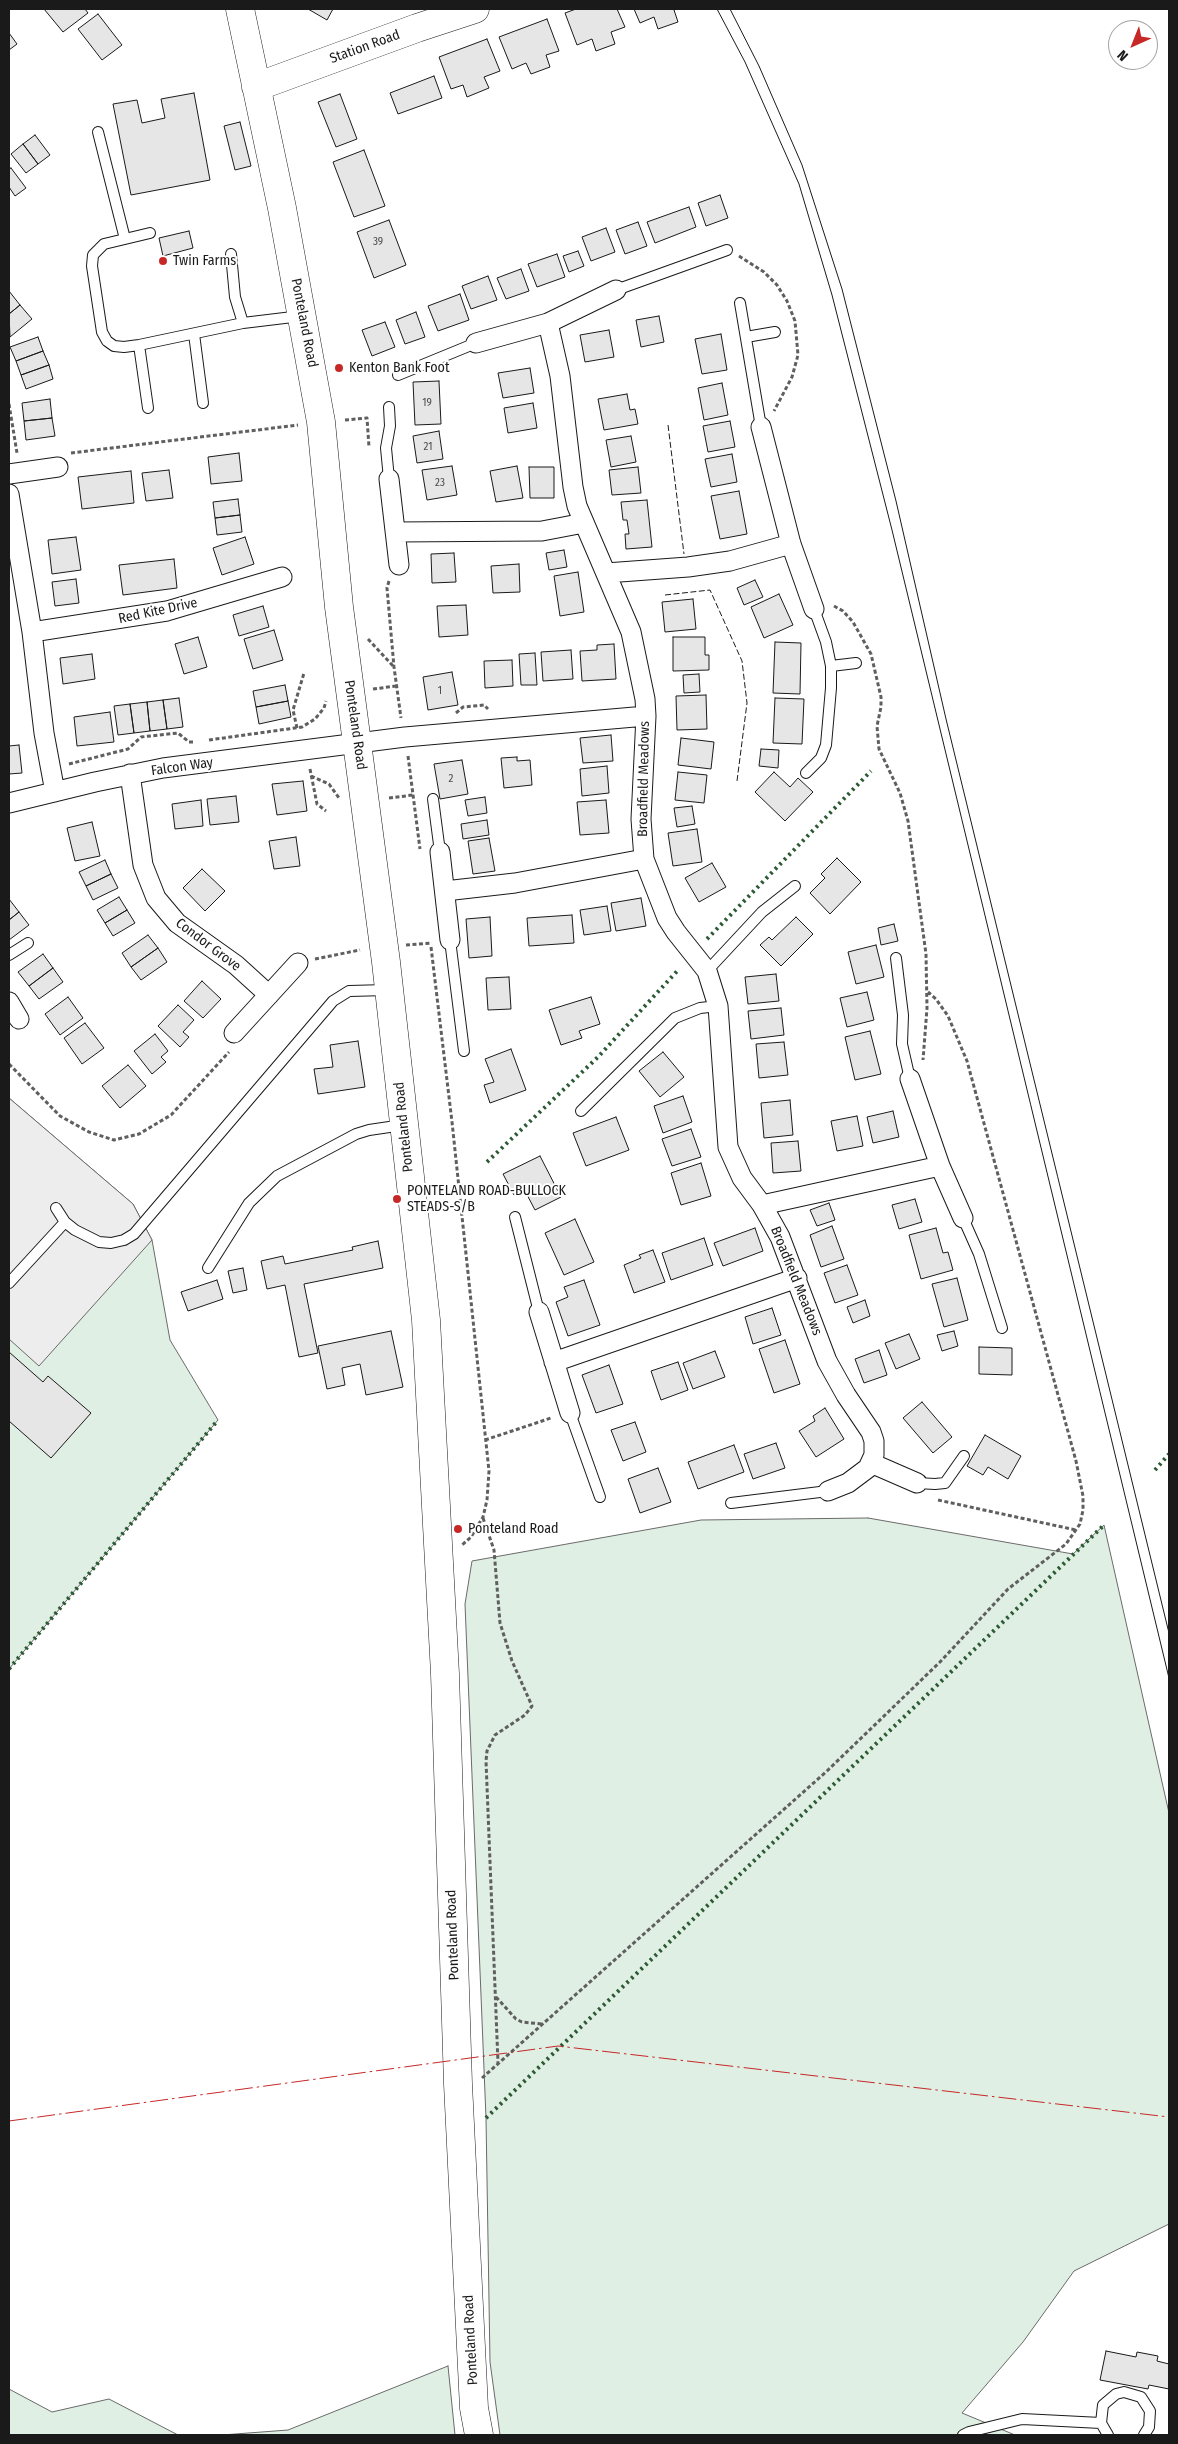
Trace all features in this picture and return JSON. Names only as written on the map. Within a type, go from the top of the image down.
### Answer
[{"type":"main road","name":"Ponteland Road","points":[[240,9],[302,315],[312,423],[338,597],[357,744],[388,990],[426,1320],[445,1684],[458,2084],[474,2408],[479,2435]]},
{"type":"main road","name":"Station Road","points":[[256,87],[416,28],[475,9]]},
{"type":"street","points":[[476,343],[548,323],[616,290]]},
{"type":"street","name":"Broadfield Meadows","points":[[548,323],[560,376],[573,487],[584,523],[631,632],[642,680],[646,716],[641,802],[644,859],[668,918],[676,932],[707,971],[718,1006],[728,1146],[742,1178],[762,1205],[780,1237],[831,1367],[871,1432],[875,1449],[871,1463]]},
{"type":"street","points":[[761,427],[791,544],[814,609]]},
{"type":"street","points":[[9,474],[62,460]]},
{"type":"street","points":[[389,479],[399,565]]},
{"type":"street","points":[[9,494],[17,591],[32,632],[44,733],[55,792]]},
{"type":"street","points":[[395,532],[542,531],[561,529],[584,523]]},
{"type":"street","points":[[606,573],[688,567],[730,561],[791,544]]},
{"type":"street","name":"Red Kite Drive","points":[[32,632],[168,611],[282,577]]},
{"type":"street","name":"Falcon Way","points":[[9,803],[130,774],[404,737],[646,716]]},
{"type":"street","name":"Condor Grove","points":[[130,774],[144,865],[156,898],[177,922],[236,965],[269,994]]},
{"type":"street","points":[[440,852],[450,940]]},
{"type":"street","points":[[445,891],[535,880],[644,859]]},
{"type":"street","points":[[234,1034],[298,963]]},
{"type":"street","points":[[9,1002],[19,1019]]},
{"type":"street","points":[[910,1079],[940,1166],[963,1218]]},
{"type":"street","points":[[762,1205],[940,1166]]},
{"type":"street","points":[[554,1362],[796,1278]]},
{"type":"street","points":[[539,1312],[554,1362],[561,1415]]},
{"type":"street","points":[[828,1491],[856,1479],[871,1463],[917,1482]]},
{"type":"lane","points":[[98,132],[125,239]]},
{"type":"lane","points":[[150,234],[104,244],[93,255],[92,266],[102,332],[107,341],[114,346],[138,345],[244,323],[302,315]]},
{"type":"lane","points":[[616,290],[728,250]]},
{"type":"lane","points":[[231,254],[235,296],[244,323]]},
{"type":"lane","points":[[740,303],[761,427]]},
{"type":"lane","points":[[746,337],[775,332]]},
{"type":"lane","points":[[194,334],[203,403]]},
{"type":"lane","points":[[398,375],[476,343]]},
{"type":"lane","points":[[138,345],[148,408]]},
{"type":"lane","points":[[389,407],[390,426],[386,448],[389,479]]},
{"type":"lane","points":[[806,773],[821,758],[826,745],[830,717],[831,666],[826,642],[814,609]]},
{"type":"lane","points":[[831,666],[856,663]]},
{"type":"lane","points":[[433,799],[440,852]]},
{"type":"lane","points":[[707,971],[762,912],[795,886]]},
{"type":"lane","points":[[450,940],[464,1051]]},
{"type":"lane","points":[[9,955],[28,943]]},
{"type":"lane","points":[[896,958],[902,1006],[902,1044],[910,1079]]},
{"type":"lane","points":[[56,1208],[65,1222],[86,1238],[111,1243],[124,1240],[134,1234],[333,1001],[349,991],[388,990]]},
{"type":"lane","points":[[581,1112],[675,1018],[700,1008],[718,1006]]},
{"type":"lane","points":[[208,1268],[249,1203],[277,1176],[356,1134],[369,1130],[404,1125]]},
{"type":"lane","points":[[515,1217],[539,1312]]},
{"type":"lane","points":[[963,1218],[979,1254],[1002,1328]]},
{"type":"lane","points":[[9,1283],[51,1234],[65,1222]]},
{"type":"lane","points":[[561,1415],[600,1497]]},
{"type":"lane","points":[[917,1482],[945,1483],[964,1456]]},
{"type":"lane","points":[[731,1503],[828,1491]]},
{"type":"lane","points":[[1108,2435],[1101,2423],[1100,2414],[1108,2399],[1116,2394],[1133,2393],[1147,2404],[1150,2412],[1149,2428],[1144,2435]]},
{"type":"lane","points":[[963,2435],[1022,2419],[1101,2423]]},
{"type":"path","points":[[9,404],[14,448],[19,456]]},
{"type":"path","points":[[62,460],[312,423],[367,418],[369,454]]},
{"type":"path","points":[[399,565],[387,588],[394,667],[402,721]]},
{"type":"path","points":[[814,609],[832,605],[843,611],[863,638],[878,675],[881,707],[876,726],[881,758],[900,793],[908,821],[924,932],[928,992],[923,1060],[910,1079]]},
{"type":"path","points":[[297,728],[293,710],[304,673]]},
{"type":"path","points":[[408,754],[421,856]]},
{"type":"path","points":[[311,776],[317,804],[326,811]]},
{"type":"path","points":[[429,933],[453,1132],[489,1485],[483,1517],[471,1537],[439,1564]]},
{"type":"path","points":[[298,963],[330,954],[370,949]]},
{"type":"path","points":[[458,2084],[479,2080],[827,1772],[940,1662],[1008,1589],[1059,1551],[1076,1530],[1083,1510],[1076,1462],[1005,1195],[964,1051],[943,1007],[928,992]]},
{"type":"path","points":[[9,1064],[60,1116],[102,1138],[126,1138],[139,1134],[180,1107],[234,1047],[234,1034]]},
{"type":"path","points":[[485,1440],[561,1415]]},
{"type":"path","points":[[917,1482],[921,1491],[943,1502],[1076,1530]]},
{"type":"path","points":[[483,1517],[494,1550],[500,1623],[503,1637],[532,1706],[525,1715],[496,1735],[487,1751],[498,2063]]},
{"type":"path","points":[[496,1997],[516,2020],[542,2024]]},
{"type":"green space","points":[[9,1098],[133,1204],[152,1240],[170,1340],[218,1420],[9,1669]]},
{"type":"green space","points":[[868,1518],[1073,1554],[1104,1525],[1169,1813],[1169,2224],[1074,2271],[1023,2342],[962,2413],[1015,2435],[500,2435],[490,2362],[486,2118],[465,1604],[472,1561],[701,1520]]},
{"type":"green space","points":[[448,2366],[455,2435],[222,2435],[288,2430]]},
{"type":"green space","points":[[9,2389],[52,2412],[109,2399],[178,2435],[9,2435]]},
{"type":"shaded area","points":[[9,1098],[133,1204],[152,1240],[39,1366],[9,1339]]},
{"type":"building","points":[[44,9],[85,9],[88,13],[63,32]]},
{"type":"building","points":[[308,9],[333,9],[327,20]]},
{"type":"building","points":[[576,9],[617,9],[625,27],[611,32],[615,44],[596,51],[592,39],[577,45],[565,13]]},
{"type":"building","points":[[634,9],[677,9],[674,10],[678,22],[658,29],[654,17],[640,23]]},
{"type":"building","points":[[98,14],[122,45],[102,60],[78,29]]},
{"type":"building","points":[[547,19],[559,51],[546,55],[550,67],[531,74],[526,63],[512,69],[499,37]]},
{"type":"building","points":[[9,33],[17,44],[9,50]]},
{"type":"building","points":[[487,39],[500,71],[484,77],[489,88],[467,97],[463,85],[451,89],[439,57]]},
{"type":"building","points":[[434,76],[442,98],[398,114],[390,93]]},
{"type":"building","points":[[194,93],[210,180],[131,195],[113,104],[137,100],[142,123],[165,118],[161,99]]},
{"type":"building","points":[[340,94],[357,139],[336,147],[318,102]]},
{"type":"building","points":[[240,122],[251,166],[235,170],[224,126]]},
{"type":"building","points":[[35,135],[50,155],[38,164],[23,144]]},
{"type":"building","points":[[23,144],[38,164],[26,173],[11,154]]},
{"type":"building","points":[[364,150],[385,206],[354,217],[333,162]]},
{"type":"building","points":[[11,168],[26,188],[15,196],[9,187],[9,169]]},
{"type":"building","points":[[720,195],[728,218],[706,226],[698,203]]},
{"type":"building","points":[[689,207],[696,227],[655,243],[647,222]]},
{"type":"building","points":[[389,220],[406,265],[374,278],[357,232]]},
{"type":"building","points":[[638,222],[647,246],[625,254],[616,230]]},
{"type":"building","points":[[606,228],[615,252],[591,261],[582,237]]},
{"type":"building","points":[[189,231],[193,248],[163,256],[159,238]]},
{"type":"building","points":[[578,251],[584,266],[569,272],[563,256]]},
{"type":"building","points":[[557,254],[565,277],[537,287],[528,264]]},
{"type":"building","points":[[521,269],[529,291],[506,299],[497,278]]},
{"type":"building","points":[[488,276],[497,300],[471,309],[462,286]]},
{"type":"building","points":[[9,291],[20,305],[9,314]]},
{"type":"building","points":[[460,294],[469,320],[438,331],[428,306]]},
{"type":"building","points":[[20,305],[32,319],[10,337],[9,314]]},
{"type":"building","points":[[416,312],[425,337],[405,344],[396,320]]},
{"type":"building","points":[[659,316],[664,342],[641,347],[636,320]]},
{"type":"building","points":[[385,322],[395,347],[372,356],[362,330]]},
{"type":"building","points":[[609,330],[614,357],[585,362],[580,335]]},
{"type":"building","points":[[721,334],[727,370],[702,374],[695,339]]},
{"type":"building","points":[[38,337],[43,351],[16,361],[10,347]]},
{"type":"building","points":[[43,351],[49,365],[21,375],[16,361]]},
{"type":"building","points":[[49,365],[53,379],[26,389],[21,375]]},
{"type":"building","points":[[530,368],[534,393],[503,398],[498,373]]},
{"type":"building","points":[[439,381],[441,424],[415,425],[413,382]]},
{"type":"building","points":[[722,383],[728,415],[704,420],[698,388]]},
{"type":"building","points":[[627,394],[630,410],[635,409],[638,424],[604,430],[598,399]]},
{"type":"building","points":[[50,399],[52,418],[24,421],[22,403]]},
{"type":"building","points":[[533,403],[537,428],[508,433],[504,408]]},
{"type":"building","points":[[52,418],[55,436],[26,440],[24,421]]},
{"type":"building","points":[[730,421],[735,447],[708,452],[703,426]]},
{"type":"building","points":[[439,431],[443,459],[417,463],[413,436]]},
{"type":"building","points":[[631,436],[636,462],[611,467],[606,440]]},
{"type":"building","points":[[239,453],[242,481],[211,484],[208,457]]},
{"type":"building","points":[[732,454],[737,482],[711,487],[705,459]]},
{"type":"building","points":[[452,466],[457,495],[427,500],[422,470]]},
{"type":"building","points":[[517,466],[523,498],[496,502],[490,471]]},
{"type":"building","points":[[529,467],[554,467],[554,498],[530,498]]},
{"type":"building","points":[[638,467],[641,493],[612,495],[609,470]]},
{"type":"building","points":[[169,470],[173,498],[146,501],[142,473]]},
{"type":"building","points":[[131,471],[134,503],[82,509],[78,477]]},
{"type":"building","points":[[739,491],[747,534],[720,539],[711,496]]},
{"type":"building","points":[[238,499],[240,515],[215,518],[213,502]]},
{"type":"building","points":[[647,500],[652,547],[626,549],[625,534],[629,534],[627,520],[623,520],[621,502]]},
{"type":"building","points":[[240,515],[242,532],[217,535],[215,518]]},
{"type":"building","points":[[76,537],[81,570],[52,574],[48,540]]},
{"type":"building","points":[[245,537],[254,564],[222,575],[213,548]]},
{"type":"building","points":[[564,550],[567,567],[549,570],[546,553]]},
{"type":"building","points":[[454,553],[456,582],[432,583],[431,554]]},
{"type":"building","points":[[174,559],[177,588],[123,595],[119,565]]},
{"type":"building","points":[[519,564],[520,592],[493,593],[491,566]]},
{"type":"building","points":[[578,572],[584,612],[560,616],[554,576]]},
{"type":"building","points":[[76,579],[79,603],[55,606],[52,582]]},
{"type":"building","points":[[755,580],[763,597],[744,605],[737,588]]},
{"type":"building","points":[[779,594],[793,625],[764,638],[751,607]]},
{"type":"building","points":[[693,599],[696,629],[665,632],[662,602]]},
{"type":"building","points":[[466,605],[468,635],[439,637],[437,606]]},
{"type":"building","points":[[263,606],[269,627],[239,636],[233,615]]},
{"type":"building","points":[[274,630],[283,660],[253,669],[244,639]]},
{"type":"building","points":[[198,637],[207,667],[184,674],[175,644]]},
{"type":"building","points":[[673,637],[705,637],[705,655],[709,655],[709,670],[673,671]]},
{"type":"building","points":[[775,642],[801,643],[800,694],[773,693]]},
{"type":"building","points":[[614,644],[616,679],[582,681],[580,651],[597,650],[597,645]]},
{"type":"building","points":[[571,650],[573,679],[543,681],[541,652]]},
{"type":"building","points":[[535,653],[537,685],[521,685],[519,654]]},
{"type":"building","points":[[92,654],[95,679],[63,684],[60,658]]},
{"type":"building","points":[[512,660],[513,686],[485,688],[484,661]]},
{"type":"building","points":[[452,672],[458,705],[428,710],[423,677]]},
{"type":"building","points":[[699,674],[700,692],[684,693],[683,675]]},
{"type":"building","points":[[285,685],[288,701],[256,707],[253,691]]},
{"type":"building","points":[[706,695],[707,729],[677,730],[676,696]]},
{"type":"building","points":[[179,698],[183,727],[167,729],[163,700]]},
{"type":"building","points":[[775,698],[804,699],[802,744],[773,743]]},
{"type":"building","points":[[163,700],[167,729],[150,731],[147,702]]},
{"type":"building","points":[[288,701],[291,717],[259,724],[256,707]]},
{"type":"building","points":[[147,702],[150,731],[134,733],[130,704]]},
{"type":"building","points":[[130,704],[134,733],[118,735],[114,706]]},
{"type":"building","points":[[110,712],[114,742],[77,746],[74,717]]},
{"type":"building","points":[[611,735],[613,761],[583,763],[580,738]]},
{"type":"building","points":[[681,738],[714,742],[711,769],[678,765]]},
{"type":"building","points":[[19,745],[22,773],[9,774],[9,746]]},
{"type":"building","points":[[761,749],[779,750],[778,768],[759,766]]},
{"type":"building","points":[[517,757],[517,761],[530,760],[532,785],[504,788],[501,758]]},
{"type":"building","points":[[462,760],[468,794],[440,799],[434,764]]},
{"type":"building","points":[[607,766],[609,793],[582,796],[580,769]]},
{"type":"building","points":[[678,772],[707,775],[704,803],[675,800]]},
{"type":"building","points":[[774,772],[790,787],[798,778],[813,792],[785,821],[755,792]]},
{"type":"building","points":[[303,781],[307,811],[277,815],[272,784]]},
{"type":"building","points":[[236,796],[239,822],[210,825],[207,799]]},
{"type":"building","points":[[485,797],[487,813],[468,816],[465,800]]},
{"type":"building","points":[[201,800],[203,826],[175,829],[172,804]]},
{"type":"building","points":[[606,800],[609,833],[580,835],[577,802]]},
{"type":"building","points":[[692,806],[695,824],[677,827],[674,808]]},
{"type":"building","points":[[487,820],[489,835],[463,839],[461,824]]},
{"type":"building","points":[[92,822],[100,856],[75,861],[67,828]]},
{"type":"building","points":[[697,829],[702,862],[673,866],[668,833]]},
{"type":"building","points":[[296,837],[300,866],[274,869],[269,841]]},
{"type":"building","points":[[489,838],[495,871],[473,874],[468,841]]},
{"type":"building","points":[[837,858],[861,882],[830,914],[810,893],[825,878],[821,874]]},
{"type":"building","points":[[105,860],[111,874],[86,886],[79,872]]},
{"type":"building","points":[[712,863],[726,887],[699,902],[685,878]]},
{"type":"building","points":[[202,869],[225,891],[205,911],[183,888]]},
{"type":"building","points":[[111,874],[118,888],[93,900],[86,886]]},
{"type":"building","points":[[119,897],[127,910],[105,923],[97,910]]},
{"type":"building","points":[[641,898],[646,926],[616,931],[611,903]]},
{"type":"building","points":[[9,899],[19,912],[9,920]]},
{"type":"building","points":[[607,906],[611,931],[584,935],[580,910]]},
{"type":"building","points":[[127,910],[135,923],[113,936],[105,923]]},
{"type":"building","points":[[19,912],[29,925],[9,940],[9,920]]},
{"type":"building","points":[[572,915],[574,943],[529,946],[527,918]]},
{"type":"building","points":[[490,917],[492,956],[469,958],[466,919]]},
{"type":"building","points":[[796,917],[813,934],[781,966],[760,945],[769,937],[772,940]]},
{"type":"building","points":[[894,924],[898,941],[881,945],[878,928]]},
{"type":"building","points":[[148,935],[158,948],[131,967],[122,953]]},
{"type":"building","points":[[876,945],[884,977],[856,984],[848,952]]},
{"type":"building","points":[[158,948],[167,962],[141,980],[131,967]]},
{"type":"building","points":[[43,954],[53,968],[29,986],[18,972]]},
{"type":"building","points":[[53,968],[63,982],[39,999],[29,986]]},
{"type":"building","points":[[776,974],[779,1001],[748,1004],[745,977]]},
{"type":"building","points":[[509,977],[511,1009],[488,1010],[486,978]]},
{"type":"building","points":[[202,981],[221,999],[203,1018],[184,1001]]},
{"type":"building","points":[[867,992],[874,1020],[847,1027],[840,998]]},
{"type":"building","points":[[68,997],[83,1018],[60,1035],[45,1014]]},
{"type":"building","points":[[591,997],[600,1024],[579,1031],[582,1038],[561,1045],[549,1010]]},
{"type":"building","points":[[178,1005],[194,1020],[183,1032],[189,1037],[180,1047],[158,1026]]},
{"type":"building","points":[[781,1008],[784,1035],[751,1039],[748,1011]]},
{"type":"building","points":[[85,1023],[104,1048],[82,1064],[64,1038]]},
{"type":"building","points":[[870,1031],[881,1074],[855,1080],[845,1037]]},
{"type":"building","points":[[155,1034],[168,1051],[161,1057],[166,1062],[152,1074],[134,1051]]},
{"type":"building","points":[[358,1041],[365,1087],[318,1094],[314,1069],[333,1067],[330,1045]]},
{"type":"building","points":[[784,1042],[788,1075],[759,1078],[756,1044]]},
{"type":"building","points":[[511,1049],[526,1090],[490,1103],[484,1085],[494,1082],[485,1059]]},
{"type":"building","points":[[663,1052],[684,1077],[660,1097],[639,1071]]},
{"type":"building","points":[[128,1065],[146,1086],[120,1108],[102,1086]]},
{"type":"building","points":[[683,1096],[692,1122],[663,1133],[654,1106]]},
{"type":"building","points":[[790,1100],[793,1135],[764,1138],[761,1103]]},
{"type":"building","points":[[893,1111],[899,1137],[873,1143],[867,1117]]},
{"type":"building","points":[[857,1116],[863,1146],[837,1151],[831,1121]]},
{"type":"building","points":[[616,1117],[629,1150],[586,1166],[573,1133]]},
{"type":"building","points":[[691,1129],[701,1157],[672,1166],[662,1139]]},
{"type":"building","points":[[798,1141],[801,1171],[773,1173],[771,1143]]},
{"type":"building","points":[[540,1156],[561,1197],[535,1210],[524,1189],[514,1195],[503,1174]]},
{"type":"building","points":[[701,1163],[711,1196],[681,1205],[671,1173]]},
{"type":"building","points":[[915,1199],[922,1222],[899,1229],[892,1205]]},
{"type":"building","points":[[829,1203],[835,1220],[817,1226],[810,1210]]},
{"type":"building","points":[[575,1219],[594,1262],[564,1275],[545,1233]]},
{"type":"building","points":[[832,1226],[844,1259],[821,1267],[810,1235]]},
{"type":"building","points":[[755,1228],[763,1251],[723,1266],[714,1243]]},
{"type":"building","points":[[936,1228],[943,1253],[948,1252],[953,1270],[921,1279],[909,1235]]},
{"type":"building","points":[[704,1238],[713,1265],[671,1280],[662,1253]]},
{"type":"building","points":[[378,1241],[383,1268],[304,1284],[318,1353],[299,1357],[285,1285],[267,1289],[261,1261],[283,1256],[285,1264],[353,1250],[352,1247]]},
{"type":"building","points":[[653,1250],[665,1282],[634,1293],[624,1265],[641,1258],[639,1255]]},
{"type":"building","points":[[847,1265],[858,1295],[835,1303],[824,1273]]},
{"type":"building","points":[[243,1268],[247,1290],[233,1293],[228,1271]]},
{"type":"building","points":[[957,1278],[968,1320],[944,1327],[932,1284]]},
{"type":"building","points":[[217,1280],[223,1299],[188,1311],[181,1292]]},
{"type":"building","points":[[584,1280],[600,1325],[568,1336],[556,1302],[568,1297],[564,1287]]},
{"type":"building","points":[[865,1300],[870,1316],[853,1323],[847,1307]]},
{"type":"building","points":[[772,1308],[781,1335],[753,1344],[745,1317]]},
{"type":"building","points":[[391,1331],[403,1387],[366,1395],[360,1364],[342,1368],[345,1385],[327,1389],[318,1346]]},
{"type":"building","points":[[954,1331],[958,1346],[942,1351],[937,1335]]},
{"type":"building","points":[[909,1334],[920,1359],[896,1369],[885,1343]]},
{"type":"building","points":[[785,1340],[800,1384],[774,1393],[759,1349]]},
{"type":"building","points":[[979,1347],[1012,1348],[1012,1375],[979,1374]]},
{"type":"building","points":[[879,1350],[887,1375],[864,1383],[855,1359]]},
{"type":"building","points":[[715,1351],[725,1377],[693,1389],[683,1363]]},
{"type":"building","points":[[9,1352],[43,1382],[48,1376],[91,1413],[51,1458],[9,1421]]},
{"type":"building","points":[[678,1362],[688,1390],[661,1400],[651,1371]]},
{"type":"building","points":[[609,1365],[623,1404],[596,1413],[582,1375]]},
{"type":"building","points":[[922,1402],[952,1437],[933,1453],[903,1418]]},
{"type":"building","points":[[825,1408],[844,1439],[816,1457],[799,1431],[815,1421],[813,1416]]},
{"type":"building","points":[[635,1422],[646,1452],[623,1461],[611,1430]]},
{"type":"building","points":[[985,1435],[1021,1456],[1008,1479],[988,1467],[983,1475],[967,1466]]},
{"type":"building","points":[[776,1443],[785,1468],[753,1479],[744,1454]]},
{"type":"building","points":[[734,1445],[744,1472],[698,1489],[688,1462]]},
{"type":"building","points":[[658,1468],[671,1502],[640,1513],[628,1479]]},
{"type":"building","points":[[1106,2351],[1136,2357],[1137,2352],[1158,2356],[1157,2361],[1169,2364],[1169,2389],[1149,2385],[1148,2389],[1100,2380]]},
{"type":"tram line","points":[[717,9],[745,62],[799,184],[832,295],[892,530],[1169,1678]]},
{"type":"tram line","points":[[730,9],[759,66],[802,165],[842,289],[896,501],[946,719],[1169,1633]]},
{"type":"hedge","points":[[707,939],[871,771]]},
{"type":"hedge","points":[[487,1162],[598,1057],[679,969]]},
{"type":"hedge","points":[[9,1669],[218,1420]]},
{"type":"hedge","points":[[1155,1470],[1169,1454]]},
{"type":"hedge","points":[[486,2118],[1104,1525]]},
{"type":"fence","points":[[668,425],[684,554]]},
{"type":"fence","points":[[665,595],[710,590],[742,661],[747,703],[737,781]]},
{"type":"power","points":[[9,2121],[558,2046],[1169,2117]]},
{"type":"place","name":"Twin Farms","points":[[163,261]]},
{"type":"place","name":"Kenton Bank Foot","points":[[339,368]]},
{"type":"place","name":"PONTELAND ROAD-BULLOCK STEADS-S/B","points":[[397,1199]]},
{"type":"place","name":"Ponteland Road","points":[[458,1529]]}]
